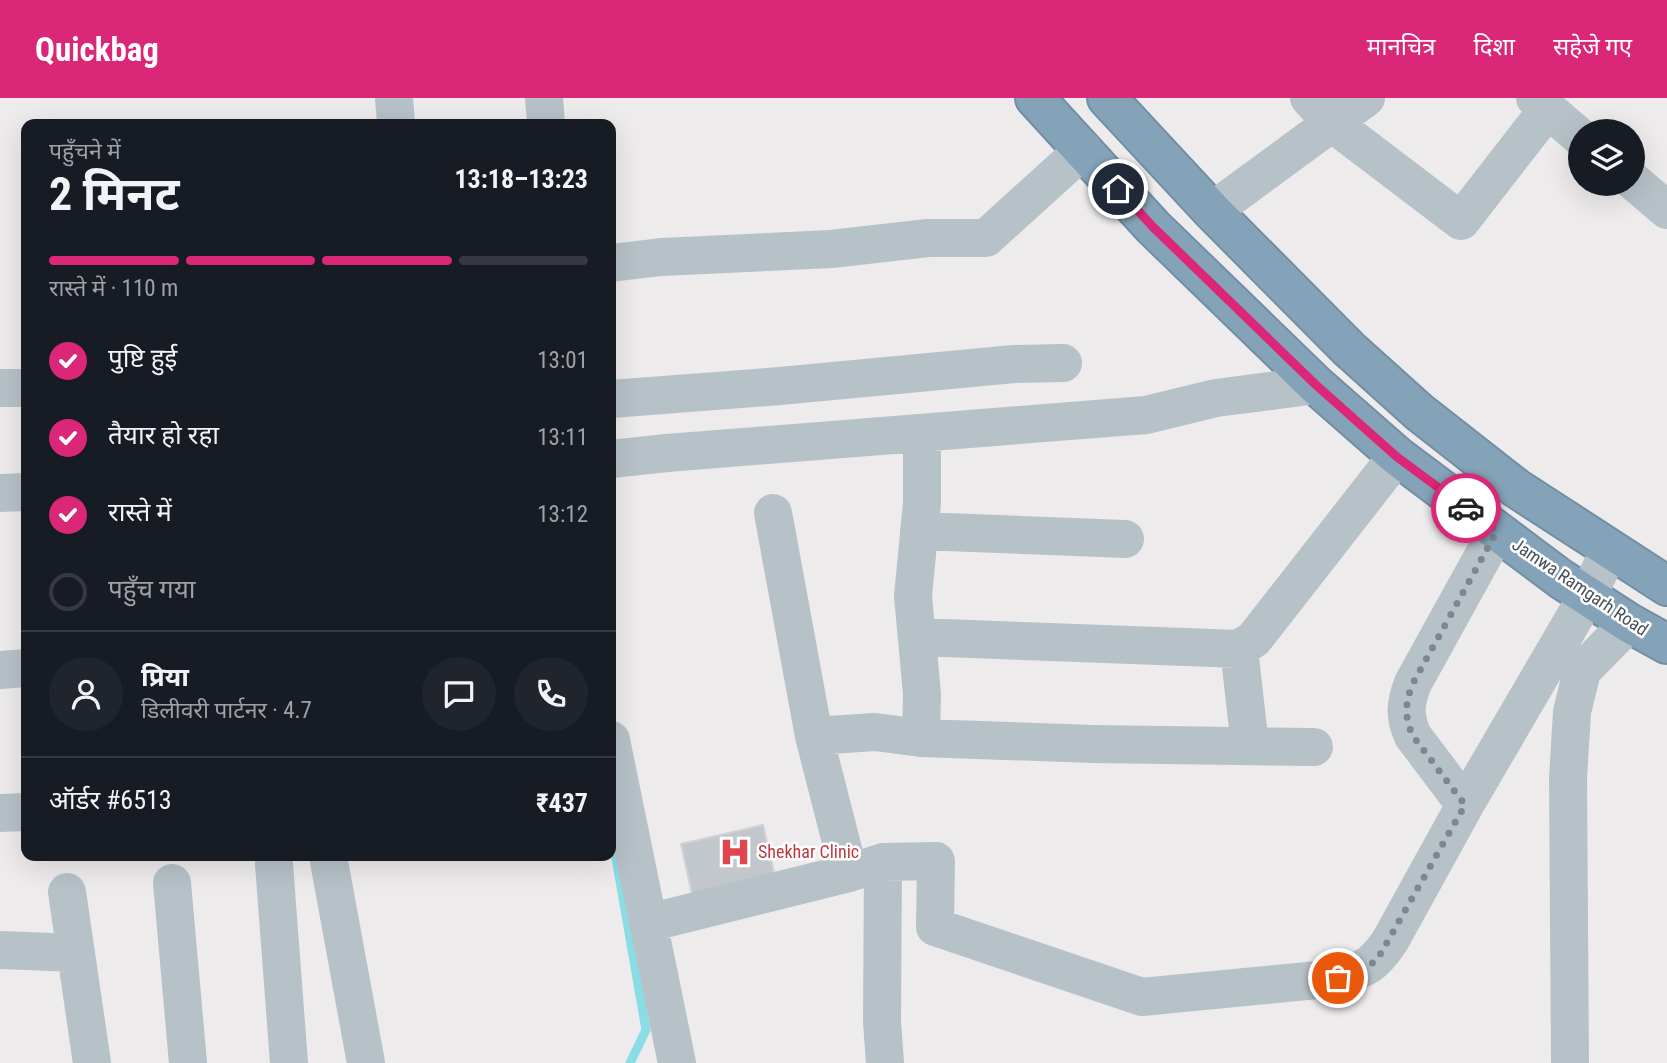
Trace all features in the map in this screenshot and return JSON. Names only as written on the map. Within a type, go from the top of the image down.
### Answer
[{"type":"highway","name":"Jamwa Ramgarh Road","points":[[1035,98],[1153,227],[1316,385],[1397,457],[1587,596],[1667,644]]},
{"type":"highway","points":[[1107,98],[1212,211],[1349,349],[1419,412],[1516,488],[1667,586]]},
{"type":"street","points":[[394,98],[396,119]]},
{"type":"street","points":[[544,98],[546,119]]},
{"type":"street","points":[[1212,211],[1321,111],[1366,98]]},
{"type":"street","points":[[1321,111],[1461,221],[1541,104],[1568,126]]},
{"type":"street","points":[[616,262],[661,257],[831,248],[928,238],[986,238],[1083,150]]},
{"type":"street","points":[[1645,191],[1667,210]]},
{"type":"street","points":[[616,399],[1014,364],[1063,363]]},
{"type":"street","points":[[616,458],[1146,415],[1216,398],[1316,385]]},
{"type":"street","points":[[0,388],[21,388]]},
{"type":"street","points":[[921,738],[922,694],[913,596],[922,503],[922,434]]},
{"type":"street","points":[[917,637],[1239,649],[1254,639],[1397,457]]},
{"type":"street","points":[[0,494],[21,492]]},
{"type":"street","points":[[773,513],[814,736],[866,868],[885,1063]]},
{"type":"street","points":[[919,531],[1125,539]]},
{"type":"street","points":[[1465,805],[1413,736],[1407,724],[1405,708],[1413,683],[1497,531]]},
{"type":"street","points":[[648,923],[866,868],[936,861],[936,927],[1142,997],[1338,978],[1362,970],[1377,960],[1587,596],[1610,550]]},
{"type":"street","points":[[1570,1063],[1568,778],[1572,712],[1582,671],[1629,623]]},
{"type":"street","points":[[1239,649],[1250,746]]},
{"type":"street","points":[[0,670],[21,668]]},
{"type":"street","points":[[814,736],[875,732],[921,738],[1093,744],[1314,747]]},
{"type":"street","points":[[616,765],[677,1063]]},
{"type":"street","points":[[0,813],[21,812]]},
{"type":"street","points":[[329,861],[366,1063]]},
{"type":"street","points":[[274,864],[289,1063]]},
{"type":"street","points":[[172,883],[188,1063]]},
{"type":"street","points":[[67,892],[92,1063]]},
{"type":"street","points":[[0,950],[76,953]]},
{"type":"building","points":[[763,825],[777,885],[694,903],[681,844]]},
{"type":"waterway","points":[[616,858],[646,1030],[630,1063]]},
{"type":"way so far","points":[[1338,978],[1362,970],[1377,960],[1465,805],[1413,736],[1407,724],[1405,708],[1413,683],[1497,531],[1466,508]]},
{"type":"place","name":"Shekhar Clinic","points":[[735,852]]},
{"type":"route","points":[[1118,189],[1153,227],[1316,385],[1397,457],[1466,508]]}]
